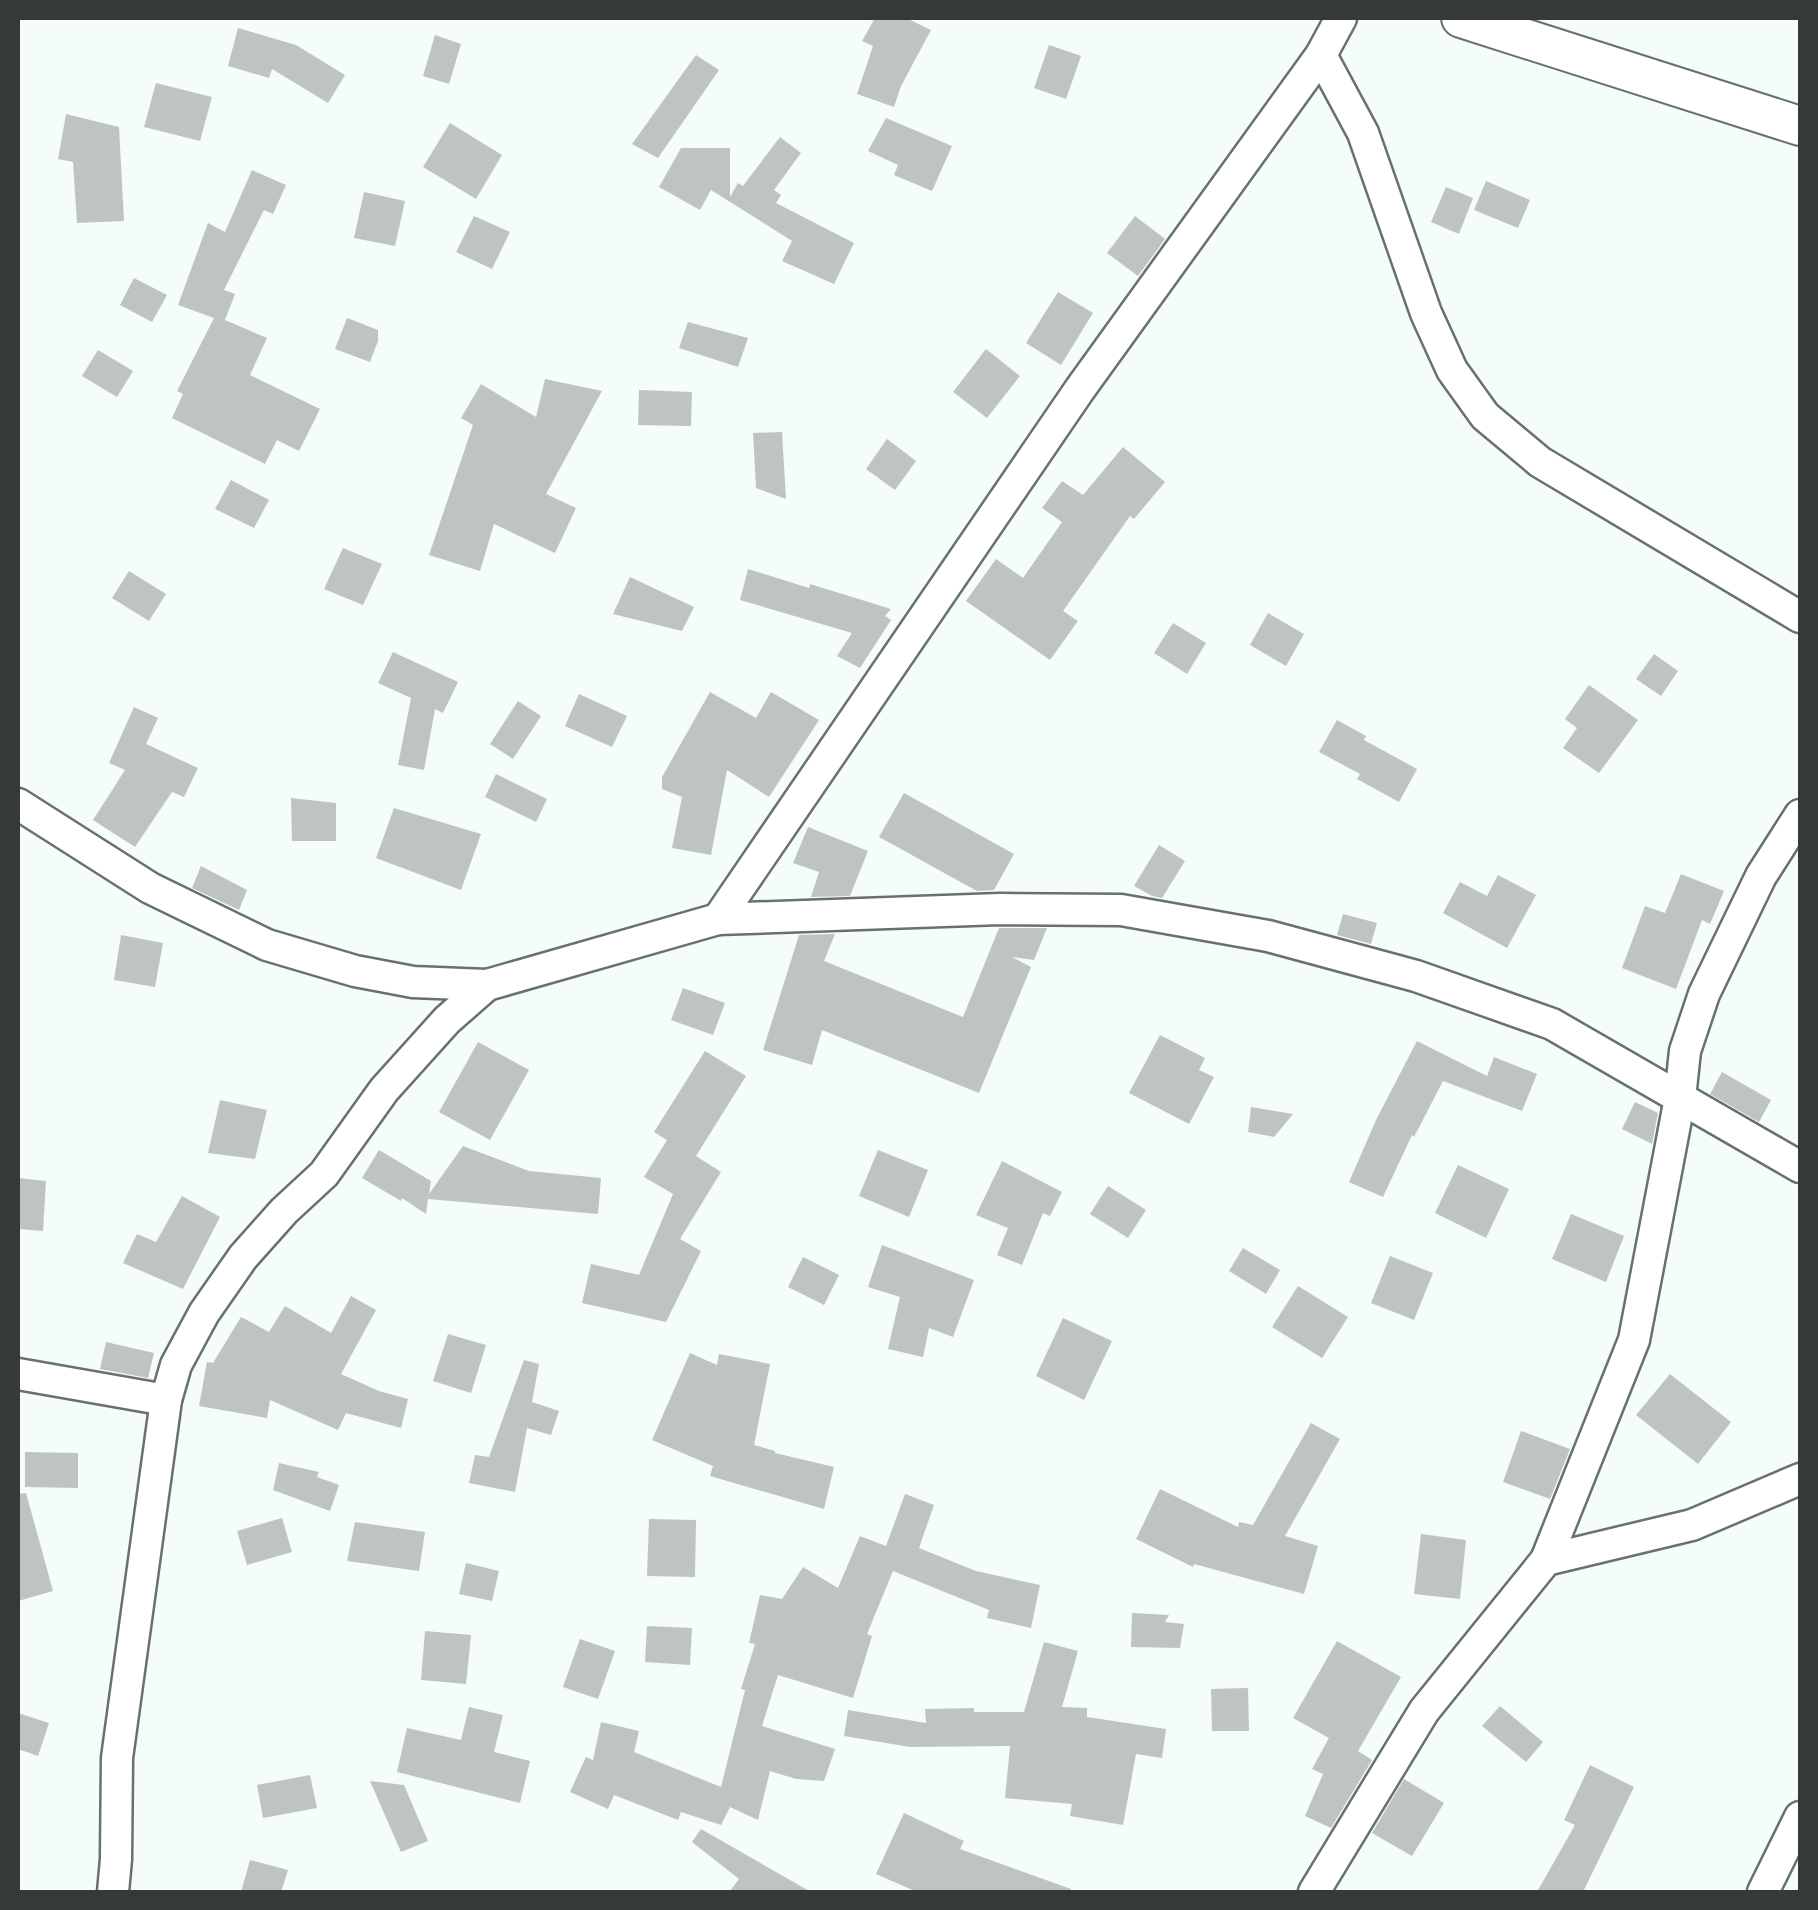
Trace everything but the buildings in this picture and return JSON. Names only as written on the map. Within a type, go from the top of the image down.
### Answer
[{"type":"street","points":[[718,919],[1069,406],[1321,55],[1342,18]]},
{"type":"street","points":[[1461,18],[1800,126]]},
{"type":"street","points":[[1321,55],[1363,133],[1426,313],[1452,370],[1485,416],[1540,462],[1800,617]]},
{"type":"street","points":[[18,804],[150,888],[268,945],[355,971],[413,982],[486,985],[718,919],[1000,909],[1121,910],[1268,936],[1416,976],[1552,1024],[1800,1167]]},
{"type":"street","points":[[1314,1892],[1424,1710],[1546,1560],[1634,1340],[1680,1098],[1685,1051],[1704,994],[1761,876],[1800,815]]},
{"type":"street","points":[[112,1892],[117,1758],[166,1400],[176,1364],[204,1313],[243,1257],[324,1174],[384,1090],[446,1020],[486,985]]},
{"type":"street","points":[[18,1374],[166,1400]]},
{"type":"street","points":[[1546,1560],[1692,1525],[1800,1479]]},
{"type":"street","points":[[1762,1892],[1800,1817]]}]
